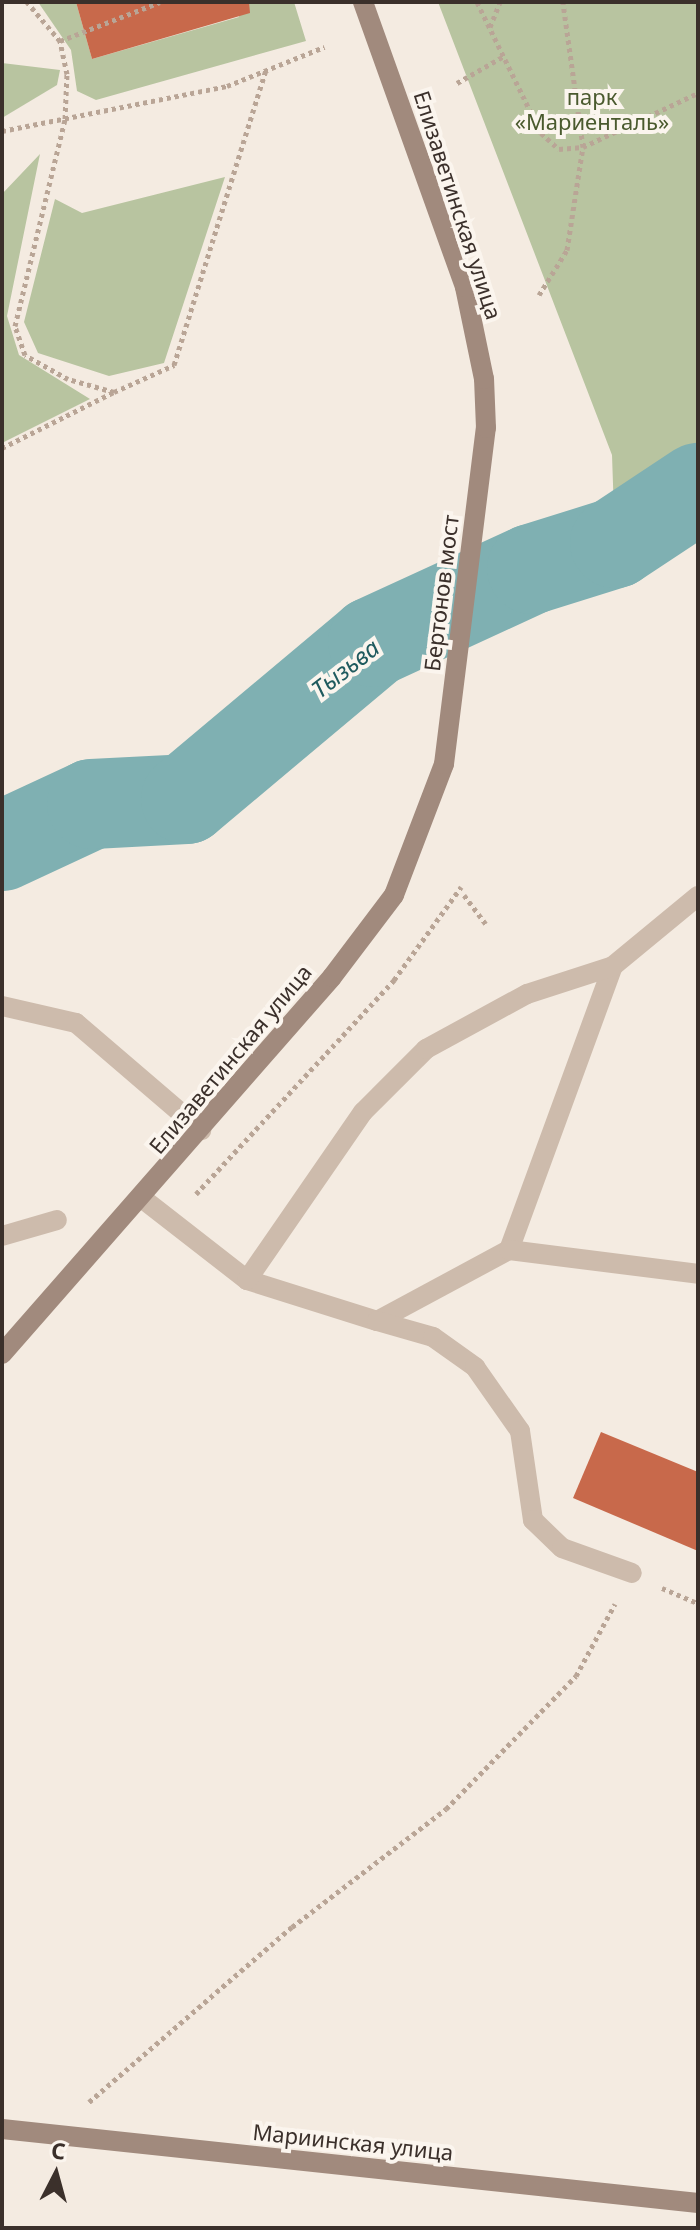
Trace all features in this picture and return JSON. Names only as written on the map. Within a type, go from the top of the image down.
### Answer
[{"type":"street","name":"Елизаветинская улица","points":[[363,2],[465,287],[484,379],[486,428]]},
{"type":"street","name":"Бертонов мост","points":[[444,764],[486,428]]},
{"type":"street","name":"Елизаветинская улица","points":[[2,1354],[143,1199],[394,895],[444,764]]},
{"type":"street","points":[[247,1280],[363,1112],[426,1049],[527,994],[613,966],[698,896]]},
{"type":"street","points":[[509,1250],[613,966]]},
{"type":"street","points":[[2,1006],[76,1023],[201,1130]]},
{"type":"street","points":[[143,1199],[247,1280],[433,1337],[475,1367],[520,1431],[533,1520],[562,1548],[632,1573]]},
{"type":"street","points":[[2,1236],[57,1220]]},
{"type":"street","points":[[377,1321],[509,1250],[698,1274]]},
{"type":"street","name":"Мариинская улица","points":[[2,2129],[698,2203]]},
{"type":"path","points":[[27,2],[60,41],[65,119],[15,326],[25,355],[68,379],[114,392]]},
{"type":"path","points":[[60,41],[160,2]]},
{"type":"path","points":[[477,2],[541,133],[559,149],[583,147],[698,93]]},
{"type":"path","points":[[489,28],[500,2]]},
{"type":"path","points":[[539,295],[567,250],[583,147],[563,2]]},
{"type":"path","points":[[2,131],[65,119],[266,70],[324,47]]},
{"type":"path","points":[[457,83],[504,56]]},
{"type":"path","points":[[2,448],[174,365],[266,70]]},
{"type":"path","points":[[174,1223],[394,980],[461,887]]},
{"type":"path","points":[[464,895],[486,924]]},
{"type":"path","points":[[52,2134],[292,1927],[446,1809],[576,1676],[632,1573]]},
{"type":"green space","points":[[38,2],[76,2],[92,59],[239,17],[236,2],[294,2],[306,41],[96,100],[77,91],[71,50]]},
{"type":"green space","name":"парк «Мариенталь»","points":[[438,2],[698,2],[698,488],[615,543],[612,455]]},
{"type":"green space","points":[[2,63],[60,70],[57,85],[2,118]]},
{"type":"green space","points":[[40,154],[7,316],[19,355],[90,399],[2,443],[2,194]]},
{"type":"green space","points":[[225,177],[164,363],[109,376],[38,353],[24,322],[55,199],[82,213]]},
{"type":"building","points":[[76,2],[249,2],[250,13],[92,59]]},
{"type":"building","points":[[601,1432],[698,1472],[698,1551],[573,1498]]},
{"type":"waterway","name":"Тызьва","points":[[2,846],[92,804],[186,799],[373,642],[532,569],[615,543],[698,488]]}]
